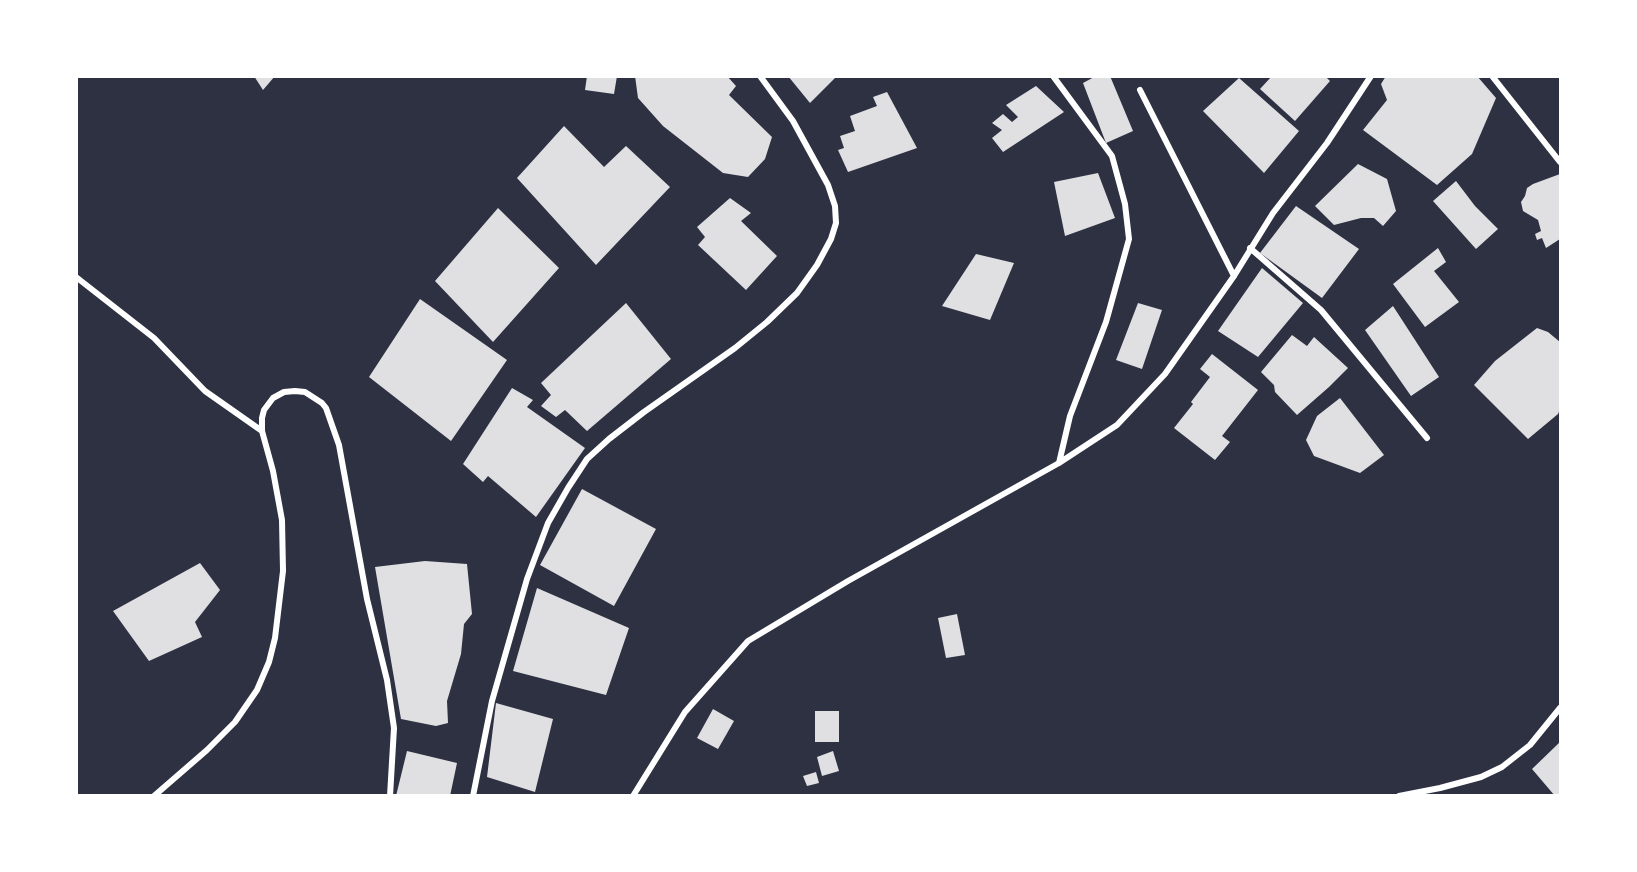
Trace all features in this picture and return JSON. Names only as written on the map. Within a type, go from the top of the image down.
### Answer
[{"type":"street","points":[[473,795],[492,701],[527,579],[548,523],[568,488],[587,459],[609,439],[735,348],[767,322],[797,293],[817,265],[831,239],[836,223],[835,206],[828,185],[793,121],[760,76]]},
{"type":"street","points":[[1053,76],[1112,156],[1125,204],[1129,239],[1106,322],[1070,416],[1059,463]]},
{"type":"street","points":[[633,795],[685,712],[748,641],[848,581],[1059,463],[1117,425],[1157,382],[1234,276],[1273,213],[1327,143],[1371,76]]},
{"type":"street","points":[[1492,76],[1560,162]]},
{"type":"street","points":[[1140,90],[1234,276]]},
{"type":"street","points":[[1250,248],[1321,310],[1427,438]]},
{"type":"street","points":[[76,277],[154,338],[206,392],[262,431]]},
{"type":"street","points":[[154,795],[207,750],[235,722],[257,690],[269,662],[275,638],[283,561],[282,520],[273,471],[262,431],[264,410],[273,398],[284,392],[301,392],[312,396],[326,408],[339,445],[365,587],[387,680],[394,728],[390,795]]},
{"type":"street","points":[[1400,795],[1440,788],[1481,777],[1502,766],[1530,745],[1560,708]]},
{"type":"building","points":[[254,76],[275,76],[263,90]]},
{"type":"building","points":[[587,76],[617,76],[614,94],[585,90]]},
{"type":"building","points":[[635,76],[727,76],[736,86],[729,95],[772,137],[765,159],[748,177],[723,173],[663,126],[638,98]]},
{"type":"building","points":[[788,76],[837,76],[810,103]]},
{"type":"building","points":[[1096,76],[1110,76],[1133,131],[1106,143],[1083,83]]},
{"type":"building","points":[[1272,76],[1325,76],[1330,81],[1295,121],[1260,89]]},
{"type":"building","points":[[1386,76],[1477,76],[1496,98],[1472,154],[1437,185],[1363,130],[1387,100],[1381,84]]},
{"type":"building","points":[[1239,78],[1299,131],[1264,173],[1203,111]]},
{"type":"building","points":[[1036,86],[1064,112],[1003,152],[992,138],[1002,130],[992,123],[1003,114],[1012,122],[1018,117],[1006,105]]},
{"type":"building","points":[[887,92],[917,148],[848,172],[838,150],[844,148],[840,136],[855,131],[850,116],[877,106],[873,97]]},
{"type":"building","points":[[564,126],[604,167],[626,146],[670,187],[596,265],[517,178]]},
{"type":"building","points":[[1358,164],[1387,179],[1396,211],[1383,226],[1374,218],[1361,218],[1334,225],[1315,206]]},
{"type":"building","points":[[1098,173],[1115,218],[1065,236],[1054,182]]},
{"type":"building","points":[[1560,174],[1560,239],[1546,248],[1542,238],[1537,240],[1535,234],[1541,231],[1538,220],[1523,211],[1521,202],[1527,188]]},
{"type":"building","points":[[1456,181],[1475,206],[1498,229],[1476,249],[1433,201]]},
{"type":"building","points":[[730,198],[751,213],[741,221],[777,256],[746,290],[698,245],[705,237],[697,227]]},
{"type":"building","points":[[1296,206],[1359,249],[1322,298],[1260,253]]},
{"type":"building","points":[[498,208],[559,268],[493,342],[435,281]]},
{"type":"building","points":[[1438,248],[1446,262],[1434,271],[1459,302],[1425,327],[1393,284]]},
{"type":"building","points":[[976,254],[1014,263],[990,320],[942,306]]},
{"type":"building","points":[[1262,268],[1303,303],[1258,357],[1218,331]]},
{"type":"building","points":[[420,299],[507,360],[451,441],[369,377]]},
{"type":"building","points":[[626,303],[671,359],[587,431],[565,410],[556,417],[541,406],[551,395],[541,383]]},
{"type":"building","points":[[1138,303],[1162,310],[1142,369],[1116,360]]},
{"type":"building","points":[[1393,306],[1439,377],[1411,396],[1365,330]]},
{"type":"building","points":[[1537,328],[1548,332],[1560,342],[1560,409],[1558,414],[1528,439],[1474,385],[1495,361]]},
{"type":"building","points":[[1292,335],[1307,346],[1314,337],[1348,368],[1297,415],[1275,392],[1274,385],[1261,372]]},
{"type":"building","points":[[1212,354],[1258,390],[1222,436],[1230,442],[1215,460],[1174,428],[1210,377],[1200,369]]},
{"type":"building","points":[[512,388],[533,400],[527,407],[585,448],[536,517],[488,476],[483,482],[463,464]]},
{"type":"building","points":[[1340,398],[1384,455],[1360,473],[1314,456],[1306,440],[1317,416]]},
{"type":"building","points":[[582,489],[656,529],[614,606],[540,565]]},
{"type":"building","points":[[425,561],[467,564],[472,614],[464,624],[461,654],[447,701],[448,723],[436,726],[401,719],[375,567]]},
{"type":"building","points":[[200,563],[220,590],[195,622],[202,637],[149,661],[113,611]]},
{"type":"building","points":[[537,588],[629,628],[606,695],[513,671]]},
{"type":"building","points":[[957,614],[965,655],[946,658],[938,618]]},
{"type":"building","points":[[496,703],[553,719],[535,792],[487,777]]},
{"type":"building","points":[[713,709],[734,721],[718,749],[697,738]]},
{"type":"building","points":[[815,711],[839,711],[839,742],[815,742]]},
{"type":"building","points":[[1560,742],[1560,796],[1555,796],[1532,769]]},
{"type":"building","points":[[407,751],[457,763],[450,796],[396,796]]},
{"type":"building","points":[[833,751],[839,771],[822,776],[817,757]]},
{"type":"building","points":[[816,772],[819,783],[807,786],[803,776]]}]
